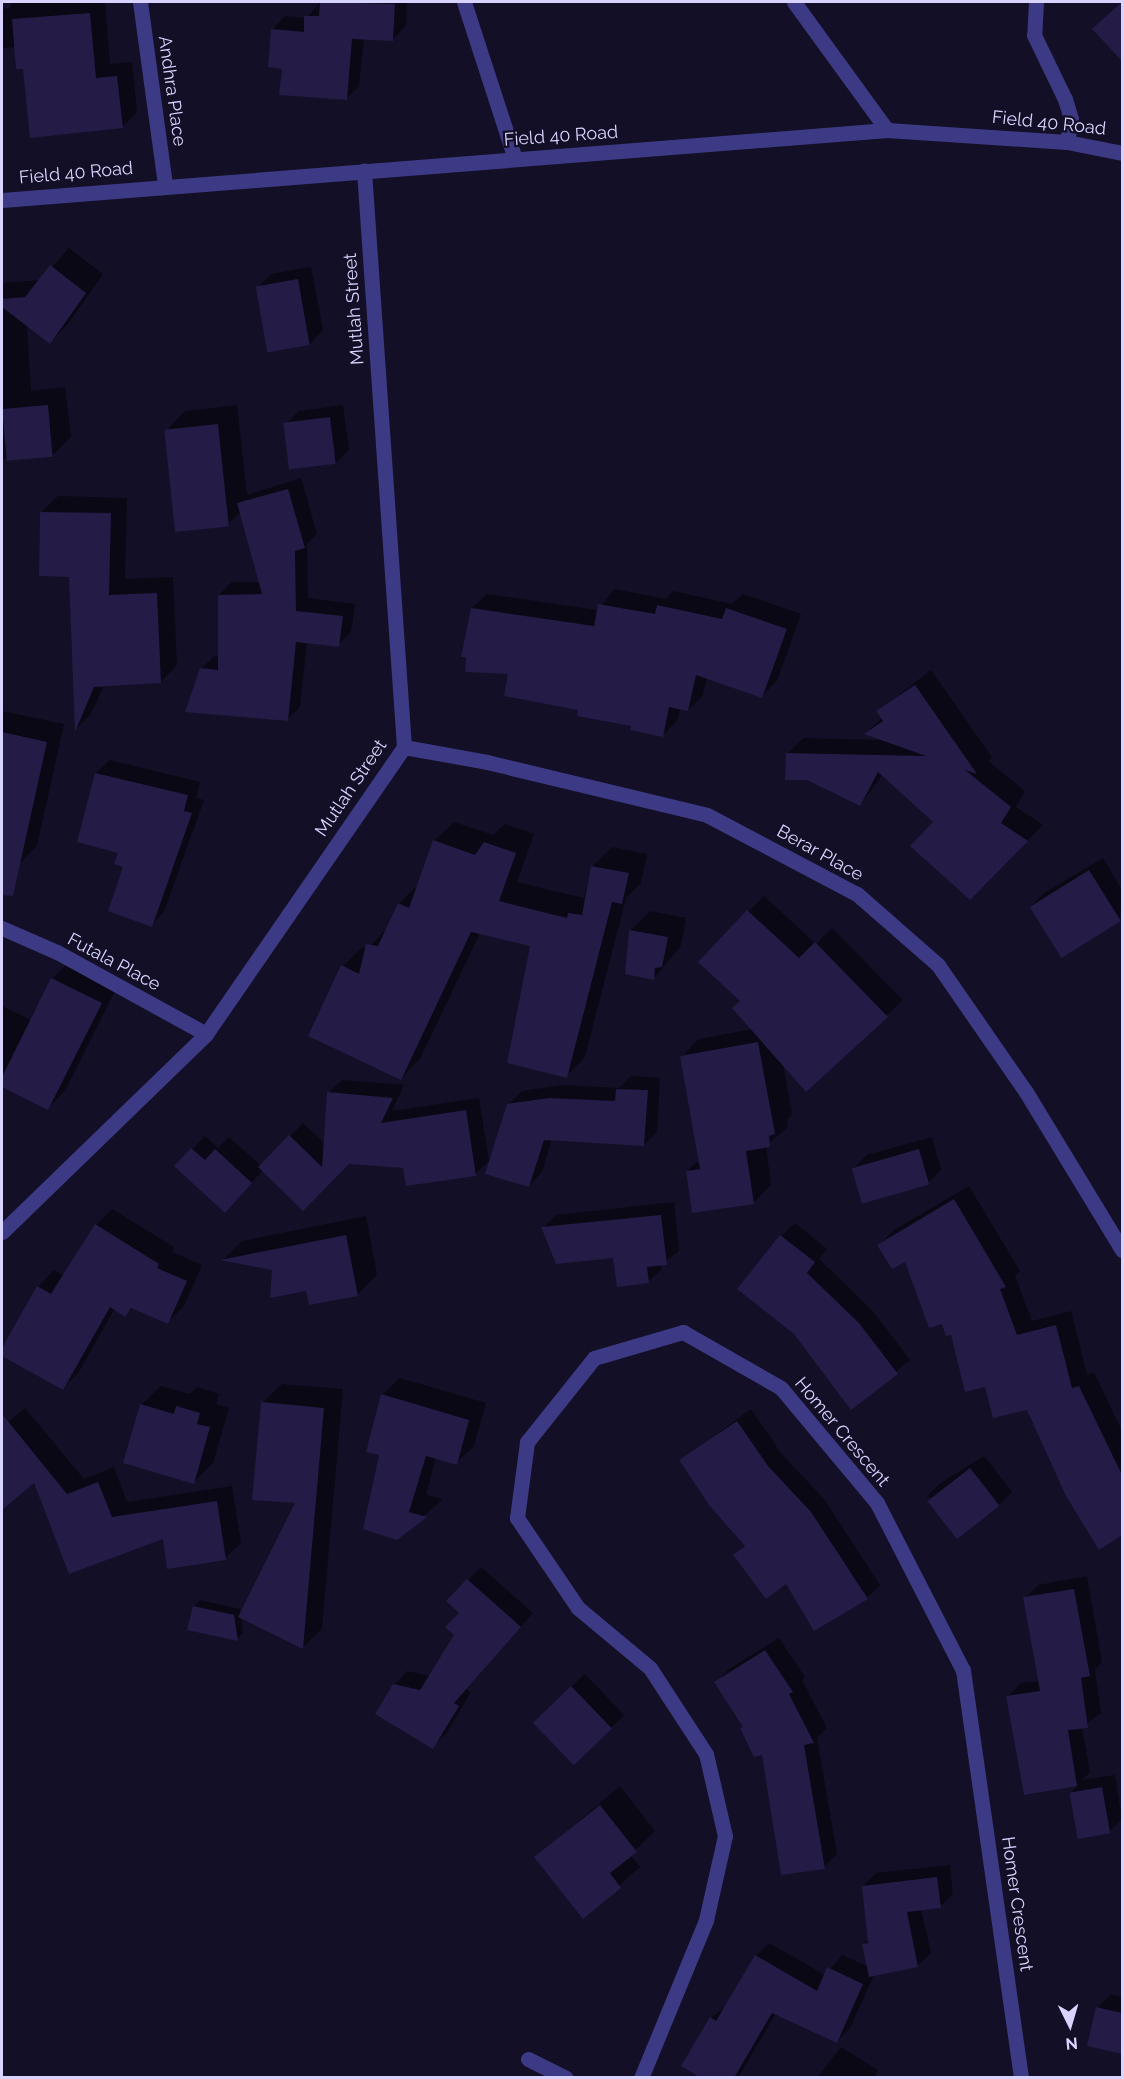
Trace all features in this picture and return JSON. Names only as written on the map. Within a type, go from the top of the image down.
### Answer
[{"type":"street","name":"Andhra Place","points":[[140,2],[165,185]]},
{"type":"street","points":[[464,2],[515,159]]},
{"type":"street","points":[[794,2],[887,130]]},
{"type":"street","points":[[1036,2],[1034,35],[1065,99],[1071,119],[1067,142]]},
{"type":"street","name":"Field 40 Road","points":[[2,200],[165,185],[887,130],[1067,142],[1122,153]]},
{"type":"street","name":"Mutlah Street","points":[[2,1232],[206,1034],[404,747],[364,170]]},
{"type":"street","name":"Berar Place","points":[[404,747],[487,762],[707,815],[857,894],[938,965],[1026,1092],[1122,1250]]},
{"type":"street","name":"Futala Place","points":[[2,928],[57,952],[206,1034]]},
{"type":"street","name":"Homer Crescent","points":[[640,2078],[706,1920],[725,1836],[706,1754],[650,1668],[578,1608],[517,1518],[527,1442],[594,1358],[683,1332],[781,1388],[877,1503],[963,1670],[1021,2078]]},
{"type":"street","points":[[528,2059],[566,2078]]},
{"type":"building","points":[[320,2],[395,4],[393,41],[352,39],[347,100],[279,95],[282,69],[268,67],[271,29],[304,32],[304,16],[319,16]]},
{"type":"building","points":[[1122,2],[1122,61],[1092,29]]},
{"type":"building","points":[[90,13],[96,78],[117,76],[123,128],[30,138],[23,69],[16,69],[12,19]]},
{"type":"building","points":[[50,265],[86,293],[50,344],[2,307],[2,299],[25,297]]},
{"type":"building","points":[[298,279],[310,345],[267,352],[256,286]]},
{"type":"building","points":[[48,405],[53,457],[7,461],[2,409]]},
{"type":"building","points":[[330,417],[336,464],[289,469],[283,423]]},
{"type":"building","points":[[218,424],[229,526],[175,532],[164,430]]},
{"type":"building","points":[[288,489],[305,548],[295,551],[296,611],[343,616],[339,647],[296,642],[288,721],[185,712],[200,668],[218,670],[218,595],[262,594],[237,503]]},
{"type":"building","points":[[40,512],[111,513],[109,595],[157,593],[161,683],[94,687],[75,732],[69,577],[39,576]]},
{"type":"building","points":[[598,604],[655,614],[657,605],[722,619],[726,608],[787,629],[762,698],[696,675],[688,711],[669,707],[663,737],[630,730],[631,726],[577,716],[578,710],[504,696],[508,674],[465,672],[466,657],[461,657],[471,608],[594,626]]},
{"type":"building","points":[[915,685],[977,774],[965,770],[1011,807],[1001,823],[1028,841],[970,900],[910,846],[933,822],[878,772],[860,806],[807,780],[785,780],[786,753],[926,756],[864,734],[883,721],[876,711]]},
{"type":"building","points":[[2,732],[47,742],[13,896],[2,895]]},
{"type":"building","points":[[95,773],[188,795],[184,811],[192,813],[152,927],[108,911],[123,867],[114,864],[118,853],[77,842]]},
{"type":"building","points":[[433,840],[475,855],[484,842],[516,853],[499,901],[567,918],[568,913],[582,915],[591,866],[629,873],[622,904],[612,902],[567,1078],[507,1063],[530,946],[471,932],[401,1080],[308,1036],[341,965],[359,974],[366,944],[378,946],[398,903],[409,908]]},
{"type":"building","points":[[1089,870],[1121,921],[1061,958],[1030,907]]},
{"type":"building","points":[[747,910],[799,958],[815,942],[888,1017],[806,1092],[732,1008],[740,1001],[698,962]]},
{"type":"building","points":[[629,930],[668,937],[662,967],[655,968],[654,980],[625,974]]},
{"type":"building","points":[[51,978],[102,1003],[48,1110],[2,1087],[2,1077]]},
{"type":"building","points":[[758,1042],[775,1134],[769,1136],[770,1147],[746,1151],[754,1204],[692,1213],[686,1171],[700,1169],[680,1056]]},
{"type":"building","points":[[616,1089],[648,1090],[644,1146],[544,1140],[529,1187],[485,1174],[507,1104],[549,1098],[615,1101]]},
{"type":"building","points":[[327,1092],[393,1098],[381,1123],[466,1110],[476,1176],[406,1186],[403,1168],[349,1164],[303,1211],[258,1167],[289,1135],[322,1167]]},
{"type":"building","points":[[191,1148],[205,1160],[215,1149],[252,1183],[225,1213],[174,1166]]},
{"type":"building","points":[[919,1149],[929,1185],[862,1204],[852,1168]]},
{"type":"building","points":[[954,1199],[1006,1287],[1000,1289],[1017,1335],[1056,1325],[1072,1388],[1079,1386],[1122,1475],[1122,1535],[1099,1550],[1066,1496],[1027,1410],[993,1418],[985,1387],[965,1392],[951,1335],[946,1336],[942,1324],[929,1328],[905,1262],[892,1269],[877,1245]]},
{"type":"building","points":[[661,1215],[667,1265],[647,1267],[649,1283],[617,1287],[613,1258],[556,1264],[541,1227]]},
{"type":"building","points":[[95,1224],[159,1264],[157,1268],[187,1281],[168,1324],[131,1308],[125,1317],[110,1307],[63,1390],[2,1356],[2,1348],[37,1286],[51,1294]]},
{"type":"building","points":[[346,1235],[358,1296],[309,1305],[306,1291],[270,1298],[272,1270],[220,1260]]},
{"type":"building","points":[[780,1235],[815,1262],[807,1273],[859,1323],[898,1374],[851,1410],[794,1334],[737,1289]]},
{"type":"building","points":[[381,1394],[469,1420],[457,1465],[426,1456],[409,1512],[427,1517],[397,1540],[363,1529],[379,1455],[366,1452]]},
{"type":"building","points":[[261,1402],[324,1408],[303,1649],[238,1617],[295,1503],[252,1500]]},
{"type":"building","points":[[140,1404],[174,1414],[176,1406],[200,1413],[197,1424],[210,1427],[194,1484],[123,1463]]},
{"type":"building","points":[[2,1414],[67,1494],[98,1482],[112,1517],[217,1501],[226,1560],[167,1569],[163,1539],[69,1574],[34,1483],[2,1510]]},
{"type":"building","points":[[737,1421],[768,1466],[811,1512],[868,1599],[814,1631],[786,1584],[766,1599],[733,1555],[745,1546],[709,1505],[679,1460]]},
{"type":"building","points":[[970,1468],[1000,1506],[957,1539],[927,1501]]},
{"type":"building","points":[[467,1579],[521,1627],[454,1703],[459,1706],[433,1749],[375,1714],[393,1684],[420,1690],[454,1635],[445,1627],[459,1613],[446,1601]]},
{"type":"building","points":[[1074,1589],[1090,1676],[1081,1678],[1088,1728],[1068,1730],[1077,1786],[1024,1795],[1006,1696],[1040,1691],[1023,1597]]},
{"type":"building","points":[[193,1606],[234,1615],[238,1641],[187,1630]]},
{"type":"building","points":[[765,1650],[793,1692],[789,1694],[814,1743],[804,1745],[825,1869],[781,1875],[762,1755],[754,1757],[740,1728],[743,1727],[714,1682]]},
{"type":"building","points":[[571,1686],[612,1728],[574,1765],[533,1723]]},
{"type":"building","points":[[1102,1787],[1110,1833],[1078,1839],[1070,1793]]},
{"type":"building","points":[[600,1805],[637,1852],[610,1873],[621,1888],[583,1919],[534,1857]]},
{"type":"building","points":[[937,1877],[941,1908],[907,1912],[918,1967],[869,1977],[862,1944],[868,1943],[862,1886]]},
{"type":"building","points":[[755,1955],[817,1991],[827,1967],[863,1984],[837,2043],[772,2013],[734,2078],[701,2078],[681,2066],[710,2017],[716,2021]]},
{"type":"building","points":[[1096,2007],[1122,2013],[1122,2054],[1087,2046]]}]
